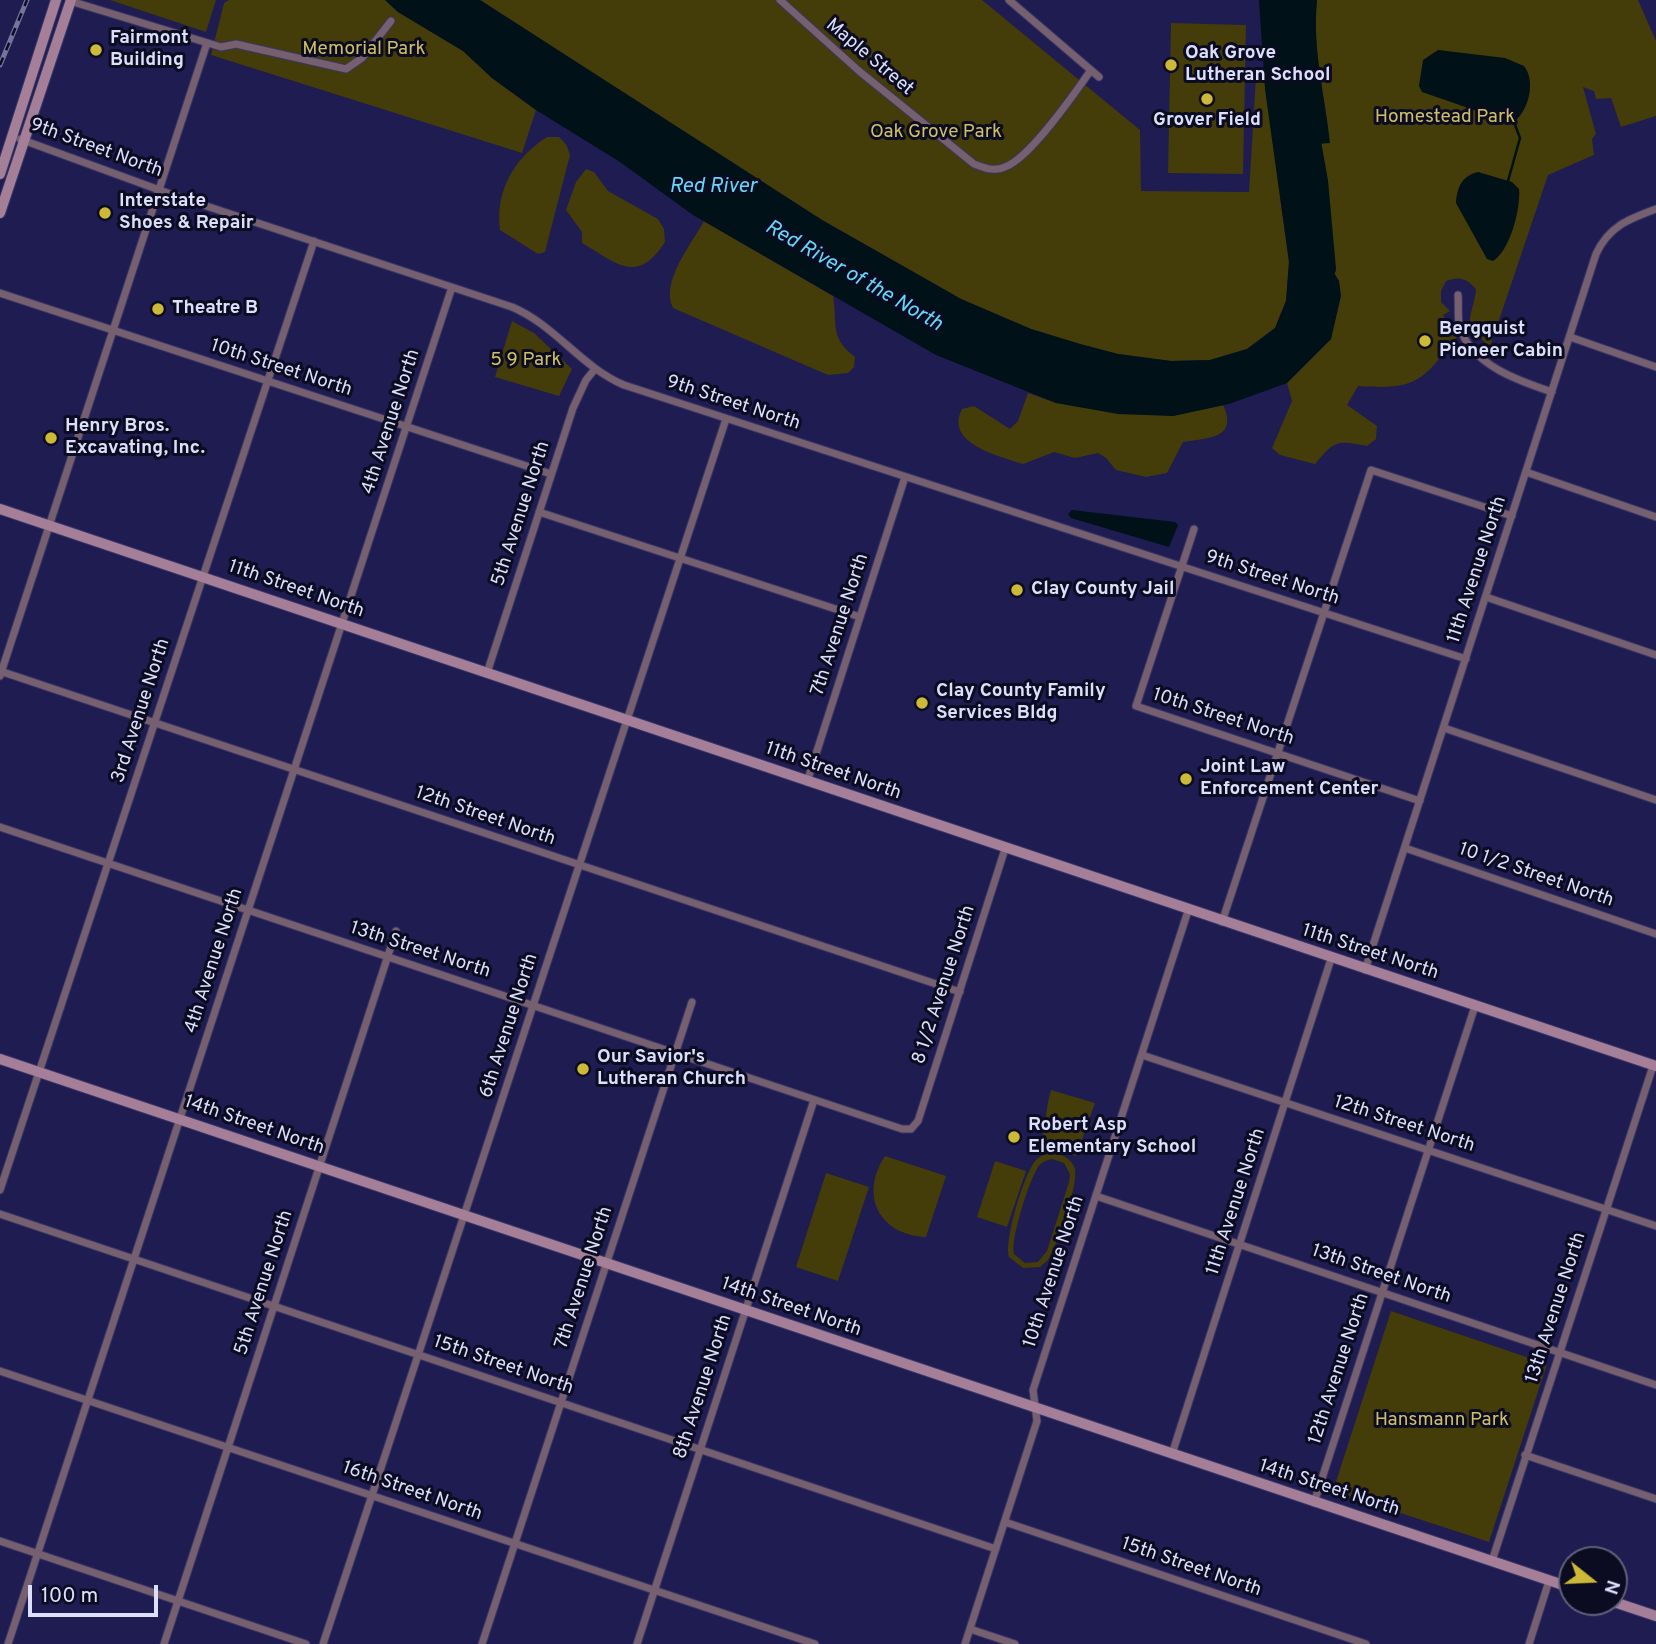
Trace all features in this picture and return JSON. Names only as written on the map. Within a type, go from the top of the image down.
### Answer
[{"type":"street","points":[[0,174],[56,0]]},
{"type":"street","points":[[0,213],[69,0],[222,47],[236,44],[346,69],[362,58],[391,20]]},
{"type":"street","name":"Maple Street","points":[[780,0],[859,71],[974,164],[997,170],[1017,160],[1071,100],[1091,70]]},
{"type":"street","points":[[1009,0],[1100,77]]},
{"type":"street","points":[[1,673],[208,43]]},
{"type":"street","name":"9th Street North","points":[[12,136],[530,314],[595,369],[624,385],[1466,659]]},
{"type":"street","name":"11th Avenue North","points":[[1365,970],[1596,254],[1608,234],[1622,222],[1656,209]]},
{"type":"street","name":"3rd Avenue North","points":[[0,1190],[314,241]]},
{"type":"street","name":"4th Avenue North","points":[[8,1644],[452,287]]},
{"type":"street","name":"10th Street North","points":[[0,293],[551,474]]},
{"type":"street","points":[[1458,295],[1460,328],[1474,349],[1496,369],[1552,392]]},
{"type":"street","points":[[1570,337],[1656,367]]},
{"type":"street","name":"5th Avenue North","points":[[487,673],[578,394],[595,369]]},
{"type":"street","name":"6th Avenue North","points":[[323,1644],[726,419]]},
{"type":"street","points":[[1222,922],[1371,470],[1512,516]]},
{"type":"street","points":[[1526,472],[1656,517]]},
{"type":"street","name":"7th Avenue North","points":[[807,782],[905,477]]},
{"type":"street","name":"11th Street North","points":[[0,509],[1655,1066]]},
{"type":"street","points":[[539,512],[860,617]]},
{"type":"street","points":[[1181,567],[1194,529]]},
{"type":"street","name":"10th Street North","points":[[1181,567],[1136,706],[1420,801]]},
{"type":"street","points":[[1486,597],[1656,655]]},
{"type":"street","name":"12th Street North","points":[[1,673],[960,992]]},
{"type":"street","points":[[1444,728],[1656,800]]},
{"type":"street","name":"13th Street North","points":[[0,827],[814,1100],[902,1129],[911,1129]]},
{"type":"street","name":"10 1/2 Street North","points":[[1405,848],[1656,934]]},
{"type":"street","name":"8 1/2 Avenue North","points":[[911,1129],[918,1121],[1005,849]]},
{"type":"street","name":"10th Avenue North","points":[[965,1644],[1038,1421],[1033,1390],[1188,911]]},
{"type":"street","name":"5th Avenue North","points":[[164,1644],[396,931]]},
{"type":"street","name":"11th Avenue North","points":[[1172,1455],[1331,959]]},
{"type":"street","name":"7th Avenue North","points":[[482,1644],[692,1002]]},
{"type":"street","name":"12th Avenue North","points":[[1314,1503],[1475,1006]]},
{"type":"street","name":"12th Street North","points":[[1142,1055],[1656,1226]]},
{"type":"street","name":"14th Street North","points":[[0,1059],[1558,1584]]},
{"type":"street","name":"13th Avenue North","points":[[1492,1562],[1558,1353],[1655,1066]]},
{"type":"street","name":"8th Avenue North","points":[[637,1644],[814,1100]]},
{"type":"street","name":"13th Street North","points":[[1096,1196],[1656,1385]]},
{"type":"street","name":"15th Street North","points":[[0,1214],[996,1549]]},
{"type":"street","name":"16th Street North","points":[[0,1371],[815,1644]]},
{"type":"street","points":[[1525,1455],[1656,1499]]},
{"type":"street","name":"15th Street North","points":[[1006,1522],[1366,1644]]},
{"type":"street","points":[[0,1541],[306,1644]]},
{"type":"street","points":[[1529,1644],[1549,1581]]},
{"type":"street","points":[[1628,1606],[1656,1615]]},
{"type":"street","points":[[970,1629],[1015,1644]]},
{"type":"green space","points":[[110,0],[216,0],[206,32]]},
{"type":"green space","name":"Memorial Park","points":[[229,0],[385,0],[398,12],[463,51],[492,78],[536,110],[522,153],[211,55],[224,3]]},
{"type":"green space","name":"Oak Grove Park","points":[[480,0],[982,0],[1140,130],[1141,191],[1249,192],[1256,77],[1264,77],[1289,262],[1286,301],[1275,328],[1247,349],[1210,360],[1171,361],[1118,354],[1031,329],[961,299],[822,220]]},
{"type":"green space","name":"Homestead Park","points":[[1317,0],[1638,0],[1656,41],[1656,116],[1621,127],[1611,98],[1596,99],[1594,91],[1583,87],[1596,134],[1592,139],[1594,155],[1548,175],[1490,347],[1470,329],[1476,289],[1462,279],[1446,281],[1441,291],[1441,302],[1450,311],[1443,315],[1457,337],[1435,364],[1416,380],[1393,386],[1358,386],[1347,405],[1377,426],[1376,439],[1367,446],[1343,443],[1332,446],[1315,464],[1280,455],[1272,448],[1292,401],[1287,383],[1331,339],[1339,281],[1331,268],[1325,234],[1316,143],[1329,143],[1316,37]]},
{"type":"green space","name":"Grover Field","points":[[1171,23],[1246,25],[1243,174],[1168,173]]},
{"type":"green space","points":[[547,137],[559,137],[566,144],[570,155],[545,252],[538,254],[500,230],[499,216],[504,189],[516,165],[535,145]]},
{"type":"green space","points":[[586,169],[594,172],[608,191],[658,219],[664,229],[665,242],[645,263],[626,267],[582,243],[582,232],[566,210],[576,182]]},
{"type":"green space","points":[[704,221],[833,296],[838,337],[855,357],[854,367],[848,373],[828,375],[673,308],[670,298],[674,275]]},
{"type":"green space","name":"5 9 Park","points":[[512,321],[534,333],[572,369],[559,396],[495,377]]},
{"type":"green space","points":[[1028,393],[1056,403],[1173,416],[1223,405],[1227,425],[1218,435],[1183,442],[1167,473],[1146,477],[1116,470],[1098,453],[1075,458],[1054,452],[1023,464],[976,446],[960,431],[958,421],[962,409],[974,406],[1010,429],[1018,421]]},
{"type":"green space","points":[[1051,1090],[1095,1103],[1076,1156],[1054,1149],[1039,1149]]},
{"type":"green space","points":[[1049,1153],[1070,1160],[1074,1166],[1074,1185],[1062,1228],[1048,1260],[1040,1267],[1023,1268],[1009,1257],[1012,1223],[1031,1167],[1038,1158]],"holes":[[[1052,1159],[1064,1163],[1070,1174],[1069,1182],[1047,1251],[1038,1262],[1025,1263],[1014,1254],[1014,1247],[1017,1224],[1030,1185],[1038,1167],[1046,1161]]]},
{"type":"green space","points":[[885,1156],[946,1176],[926,1237],[910,1235],[896,1229],[878,1210],[874,1185],[877,1171]]},
{"type":"green space","points":[[995,1161],[1026,1171],[1007,1227],[977,1217]]},
{"type":"green space","points":[[826,1173],[869,1187],[838,1281],[796,1267]]},
{"type":"green space","name":"Hansmann Park","points":[[1391,1311],[1547,1364],[1489,1542],[1333,1491]]},
{"type":"water","name":"Red River","points":[[385,0],[480,0],[822,220],[961,299],[1031,329],[1080,344],[1118,354],[1171,361],[1210,360],[1247,349],[1275,328],[1286,301],[1289,262],[1265,89],[1259,0],[1317,0],[1316,37],[1330,143],[1316,144],[1325,234],[1331,268],[1339,281],[1341,296],[1331,339],[1287,383],[1229,404],[1173,416],[1118,414],[1056,403],[936,355],[693,215],[620,162],[536,110],[492,78],[463,51],[398,12]]},
{"type":"water","points":[[1438,50],[1505,58],[1524,66],[1530,79],[1530,87],[1527,103],[1519,117],[1514,122],[1506,121],[1422,92],[1419,86],[1423,60]]},
{"type":"water","points":[[1478,172],[1512,182],[1519,189],[1513,228],[1505,248],[1493,261],[1487,259],[1456,203],[1461,183]]},
{"type":"water","points":[[1072,510],[1175,522],[1178,525],[1169,547],[1071,518],[1068,514]]},
{"type":"waterway","points":[[1508,181],[1520,138],[1514,122]]},
{"type":"waterway","name":"Red River of the North","points":[[1313,142],[1320,181],[1328,269]]},
{"type":"railway","points":[[0,65],[27,0]]},
{"type":"place","name":"Fairmont Building","points":[[96,50]]},
{"type":"place","name":"Oak Grove Lutheran School","points":[[1171,65]]},
{"type":"place","name":"Grover Field","points":[[1207,99]]},
{"type":"place","name":"Interstate Shoes & Repair","points":[[105,213]]},
{"type":"place","name":"Theatre B","points":[[158,309]]},
{"type":"place","name":"Bergquist Pioneer Cabin","points":[[1425,341]]},
{"type":"place","name":"Henry Bros. Excavating, Inc.","points":[[51,438]]},
{"type":"place","name":"Clay County Jail","points":[[1017,590]]},
{"type":"place","name":"Clay County Family Services Bldg","points":[[922,703]]},
{"type":"place","name":"Joint Law Enforcement Center","points":[[1186,779]]},
{"type":"place","name":"Our Savior's Lutheran Church","points":[[583,1069]]},
{"type":"place","name":"Robert Asp Elementary School","points":[[1014,1137]]}]
